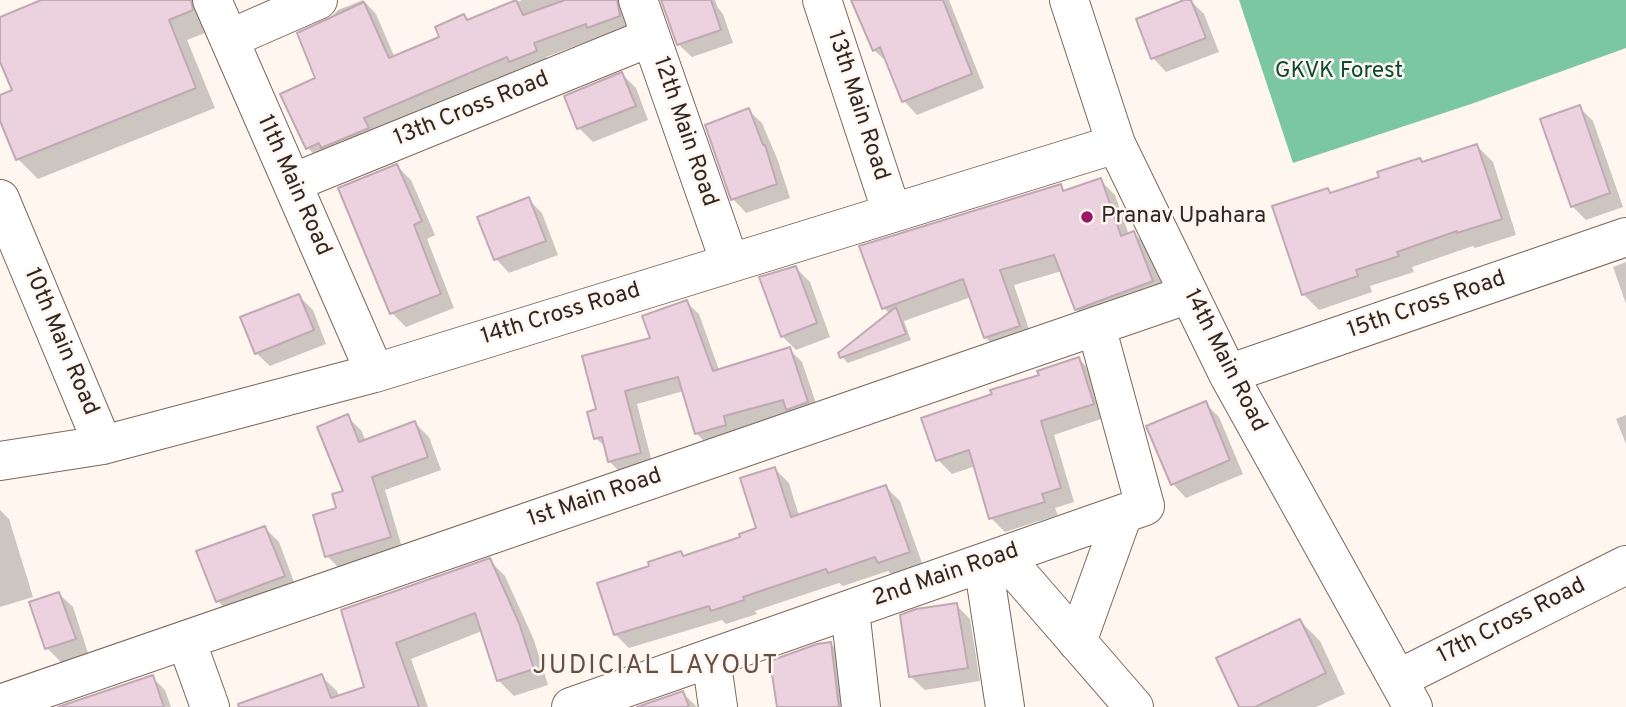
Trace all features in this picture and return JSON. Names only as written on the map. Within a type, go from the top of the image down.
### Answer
[{"type":"street","name":"11th Main Road","points":[[212,0],[375,373]]},
{"type":"street","points":[[229,39],[318,0]]},
{"type":"street","name":"12th Main Road","points":[[638,0],[730,263]]},
{"type":"street","name":"13th Main Road","points":[[822,0],[892,213]]},
{"type":"street","name":"14th Main Road","points":[[1069,0],[1116,144],[1189,295],[1228,374],[1406,693]]},
{"type":"street","name":"13th Cross Road","points":[[292,183],[651,37]]},
{"type":"street","name":"14th Cross Road","points":[[0,461],[103,445],[375,373],[1116,144]]},
{"type":"street","name":"10th Main Road","points":[[0,199],[103,445]]},
{"type":"street","name":"15th Cross Road","points":[[1228,374],[1626,237]]},
{"type":"street","name":"1st Main Road","points":[[0,704],[1189,295]]},
{"type":"street","name":"2nd Main Road","points":[[573,707],[1146,506],[1096,327]]},
{"type":"street","points":[[1077,642],[1123,514]]},
{"type":"street","points":[[993,559],[1077,642],[1134,707]]},
{"type":"street","points":[[993,559],[1004,707]]},
{"type":"street","name":"17th Cross Road","points":[[1406,693],[1626,565]]},
{"type":"street","points":[[850,610],[861,707]]},
{"type":"street","points":[[186,640],[210,707]]},
{"type":"street","points":[[710,658],[718,707]]},
{"type":"green space","name":"GKVK Forest","points":[[1239,0],[1626,0],[1626,48],[1474,103],[1293,163]]},
{"type":"building","points":[[41,0],[191,0],[193,10],[169,20],[196,88],[16,160],[0,121],[0,95],[12,90],[0,62],[0,17]]},
{"type":"building","points":[[516,0],[523,15],[565,0],[617,0],[620,16],[587,28],[586,24],[534,43],[537,51],[509,62],[507,57],[364,118],[369,128],[321,148],[319,143],[306,149],[280,94],[315,78],[297,33],[364,2],[389,58],[439,37],[435,27],[464,14],[467,20]]},
{"type":"building","points":[[661,0],[711,0],[721,30],[677,45]]},
{"type":"building","points":[[851,0],[943,0],[972,74],[902,102],[880,47],[873,51]]},
{"type":"building","points":[[1184,0],[1191,0],[1206,38],[1151,59],[1136,19]]},
{"type":"building","points":[[622,72],[636,106],[577,129],[564,96]]},
{"type":"building","points":[[1580,105],[1610,193],[1571,207],[1540,119]]},
{"type":"building","points":[[749,108],[765,145],[777,184],[731,200],[705,125]]},
{"type":"building","points":[[1477,144],[1502,219],[1397,252],[1399,256],[1356,270],[1358,276],[1302,295],[1272,206],[1328,188],[1330,193],[1379,177],[1377,172],[1420,158],[1422,162]]},
{"type":"building","points":[[397,164],[422,221],[414,225],[441,294],[390,314],[338,188]]},
{"type":"building","points":[[1101,178],[1121,236],[1134,231],[1153,281],[1075,310],[1054,255],[1000,270],[1020,326],[984,338],[963,279],[882,309],[859,246],[1061,184],[1063,191]]},
{"type":"building","points":[[529,197],[546,241],[494,260],[477,217]]},
{"type":"building","points":[[796,266],[817,323],[781,337],[759,277]]},
{"type":"building","points":[[299,294],[314,330],[255,354],[240,317]]},
{"type":"building","points":[[687,300],[713,371],[790,347],[808,402],[786,410],[783,400],[724,416],[726,425],[695,434],[678,377],[625,391],[641,453],[608,462],[602,437],[594,439],[587,412],[596,409],[582,356],[650,338],[642,316]]},
{"type":"building","points":[[896,307],[906,334],[840,358],[838,353]]},
{"type":"building","points":[[1079,357],[1094,404],[1041,421],[1061,488],[1042,494],[1045,502],[989,519],[969,450],[936,461],[921,418],[992,394],[990,390],[1039,375],[1037,371]]},
{"type":"building","points":[[1206,401],[1230,460],[1171,485],[1146,426]]},
{"type":"building","points":[[348,414],[359,442],[415,421],[428,457],[372,477],[391,537],[325,557],[313,515],[336,508],[332,494],[343,491],[317,427]]},
{"type":"building","points":[[775,467],[791,517],[886,485],[910,552],[878,563],[875,557],[828,573],[826,569],[743,597],[744,600],[711,611],[709,606],[614,635],[597,583],[649,566],[648,562],[681,551],[683,556],[740,537],[739,534],[756,528],[740,478]]},
{"type":"building","points":[[265,526],[285,576],[216,602],[196,551]]},
{"type":"building","points":[[490,558],[519,623],[534,669],[497,681],[475,613],[396,643],[419,707],[239,707],[238,704],[322,674],[331,698],[364,687],[341,610]]},
{"type":"building","points":[[59,592],[76,639],[45,649],[29,602]]},
{"type":"building","points":[[957,603],[968,668],[909,677],[900,615],[916,609]]},
{"type":"building","points":[[1300,619],[1326,673],[1255,707],[1239,707],[1216,658]]},
{"type":"building","points":[[831,642],[839,707],[777,707],[770,661],[817,644]]},
{"type":"building","points":[[153,675],[164,707],[58,707]]},
{"type":"building","points":[[683,691],[689,707],[637,707]]},
{"type":"place","name":"Pranav Upahara","points":[[1087,217]]},
{"type":"district","name":"JUDICIAL LAYOUT","points":[[656,668]]}]
